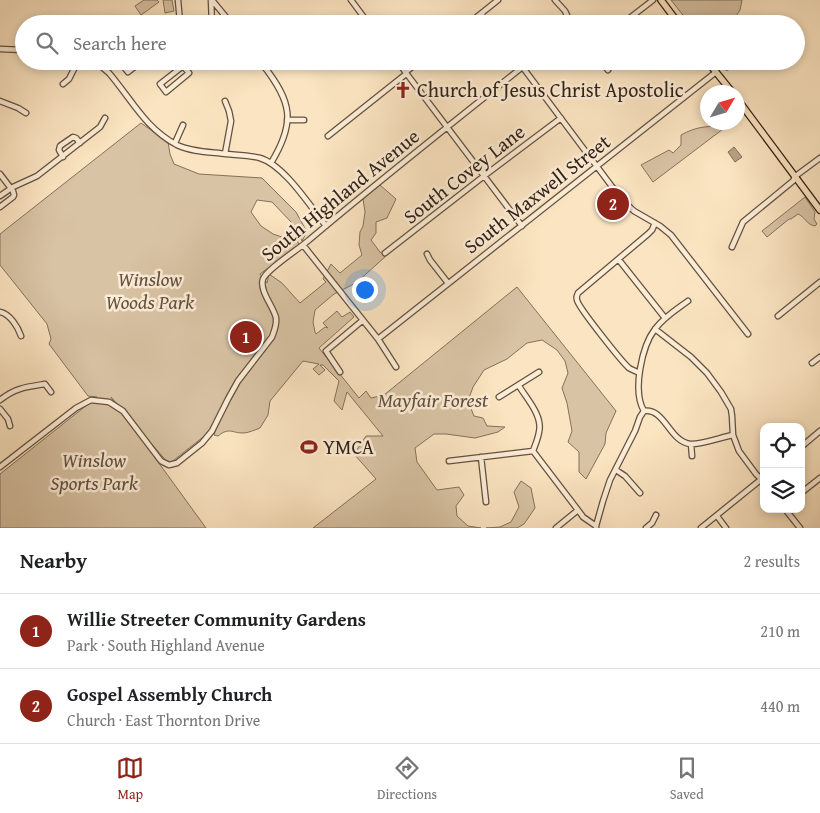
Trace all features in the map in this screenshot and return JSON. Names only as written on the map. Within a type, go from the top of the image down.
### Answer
[{"type":"main road","points":[[661,0],[672,15]]},
{"type":"main road","points":[[716,72],[726,85]]},
{"type":"main road","points":[[745,109],[820,210]]},
{"type":"street","points":[[178,0],[179,15]]},
{"type":"street","points":[[212,0],[212,15]]},
{"type":"street","points":[[212,0],[224,15]]},
{"type":"street","points":[[351,0],[362,15]]},
{"type":"street","points":[[481,14],[498,0]]},
{"type":"street","points":[[555,0],[567,15]]},
{"type":"street","points":[[634,15],[653,0]]},
{"type":"street","points":[[0,49],[15,50]]},
{"type":"street","points":[[63,84],[74,70]]},
{"type":"street","points":[[106,70],[148,123],[163,136],[182,147],[260,158],[271,163],[286,176],[326,226]]},
{"type":"street","points":[[175,70],[160,84],[166,92],[189,74],[186,70]]},
{"type":"street","points":[[266,70],[281,91],[288,120],[284,139],[271,163]]},
{"type":"street","points":[[403,70],[522,226]]},
{"type":"street","points":[[328,136],[406,74],[408,70]]},
{"type":"street","name":"South Highland Avenue","points":[[0,467],[76,408],[90,400],[108,402],[123,411],[161,461],[169,465],[177,463],[202,443],[212,430],[238,381],[272,337],[276,328],[276,319],[262,282],[270,270],[520,70]]},
{"type":"street","points":[[524,70],[622,200],[634,212],[665,229],[671,235],[748,334]]},
{"type":"street","name":"South Maxwell Street","points":[[378,339],[716,72]]},
{"type":"street","points":[[0,101],[26,113]]},
{"type":"street","points":[[224,101],[231,121],[225,154]]},
{"type":"street","points":[[0,196],[11,188],[37,176],[63,157],[100,127],[105,118]]},
{"type":"street","name":"South Covey Lane","points":[[385,253],[561,118]]},
{"type":"street","points":[[288,120],[304,120]]},
{"type":"street","points":[[175,143],[183,125]]},
{"type":"street","points":[[63,157],[59,150],[60,146],[73,137],[80,143]]},
{"type":"street","points":[[732,247],[743,222],[820,158]]},
{"type":"street","points":[[0,174],[14,193],[14,196],[0,207]]},
{"type":"street","points":[[639,373],[628,367],[614,351],[577,302],[576,297],[578,292],[619,260],[652,230],[655,223]]},
{"type":"street","points":[[303,245],[378,339],[396,367]]},
{"type":"street","points":[[427,254],[448,283]]},
{"type":"street","points":[[619,260],[665,318]]},
{"type":"street","points":[[778,316],[820,282]]},
{"type":"street","points":[[644,411],[640,405],[638,390],[639,373],[647,341],[665,318],[688,301]]},
{"type":"street","points":[[0,312],[6,314],[21,336]]},
{"type":"street","points":[[340,372],[326,351],[363,320]]},
{"type":"street","points":[[655,329],[691,357],[707,373],[721,392],[731,409],[733,435],[739,451],[760,477]]},
{"type":"street","points":[[812,363],[820,357]]},
{"type":"street","points":[[499,397],[519,386],[538,372]]},
{"type":"street","points":[[0,400],[18,389],[45,384],[51,392]]},
{"type":"street","points":[[519,386],[539,420],[540,430],[533,451]]},
{"type":"street","points":[[0,409],[8,419],[10,426]]},
{"type":"street","points":[[533,451],[583,517],[596,527],[602,501],[610,480],[644,411],[654,411],[676,436],[691,444],[733,435]]},
{"type":"street","points":[[805,444],[820,432]]},
{"type":"street","points":[[691,444],[692,456]]},
{"type":"street","points":[[449,461],[533,451]]},
{"type":"street","points":[[481,457],[486,502]]},
{"type":"street","points":[[616,470],[625,476],[640,494]]},
{"type":"street","points":[[805,490],[820,478]]},
{"type":"street","points":[[701,528],[760,482]]},
{"type":"street","points":[[556,528],[578,510]]},
{"type":"street","points":[[788,513],[800,528]]},
{"type":"street","points":[[646,528],[652,523],[656,515]]},
{"type":"street","points":[[717,516],[726,528]]},
{"type":"green space","points":[[144,0],[157,0],[159,2],[141,15],[135,6]]},
{"type":"green space","points":[[163,0],[172,0],[174,11],[165,13]]},
{"type":"green space","points":[[671,0],[742,0],[737,15],[683,15]]},
{"type":"green space","points":[[141,123],[168,142],[174,164],[199,174],[262,178],[296,212],[307,232],[302,241],[293,224],[272,202],[257,200],[251,212],[261,226],[273,234],[288,239],[296,237],[299,245],[260,274],[267,283],[269,274],[282,283],[300,303],[326,282],[323,279],[331,264],[340,273],[362,255],[359,245],[365,212],[363,199],[380,185],[396,199],[387,218],[376,222],[376,233],[371,240],[380,252],[386,256],[356,283],[334,294],[315,310],[313,322],[316,334],[325,327],[328,328],[323,323],[337,311],[342,317],[350,312],[354,317],[319,348],[359,398],[366,391],[371,398],[384,395],[517,287],[616,411],[606,433],[605,444],[586,479],[579,472],[579,452],[568,442],[572,431],[562,388],[568,373],[565,361],[557,350],[542,340],[527,343],[507,359],[484,370],[473,387],[468,401],[474,416],[483,418],[487,426],[505,427],[498,432],[475,438],[434,434],[415,448],[417,462],[437,490],[459,487],[464,495],[456,506],[457,516],[468,526],[481,528],[313,528],[376,479],[354,454],[366,436],[383,436],[347,392],[342,410],[334,401],[339,381],[323,365],[320,365],[325,370],[319,375],[313,369],[319,364],[303,361],[270,401],[268,415],[260,428],[245,433],[228,431],[218,436],[214,435],[217,426],[169,464],[111,397],[206,528],[0,528],[0,474],[97,397],[88,396],[49,344],[51,339],[47,324],[0,265],[0,234]]},
{"type":"green space","points":[[695,129],[722,130],[653,182],[641,165],[669,150],[673,153],[681,145],[681,135]]},
{"type":"green space","points":[[805,197],[815,212],[814,219],[817,224],[815,226],[810,224],[798,214],[767,237],[762,231]]},
{"type":"green space","points":[[521,481],[531,488],[535,508],[524,524],[517,528],[486,528],[500,527],[511,522],[519,507],[514,492]]},
{"type":"shaded area","points":[[734,147],[742,157],[735,162],[728,152]]},
{"type":"place","name":"Church of Jesus Christ Apostolic","points":[[403,90]]},
{"type":"place","name":"Gospel Assembly Church","points":[[613,204]]},
{"type":"place","name":"Willie Streeter Community Gardens","points":[[246,337]]},
{"type":"place","name":"YMCA","points":[[309,447]]},
{"type":"park label","name":"Winslow Woods Park","points":[[150,290]]},
{"type":"park label","name":"Mayfair Forest","points":[[433,400]]},
{"type":"park label","name":"Winslow Sports Park","points":[[94,472]]}]
